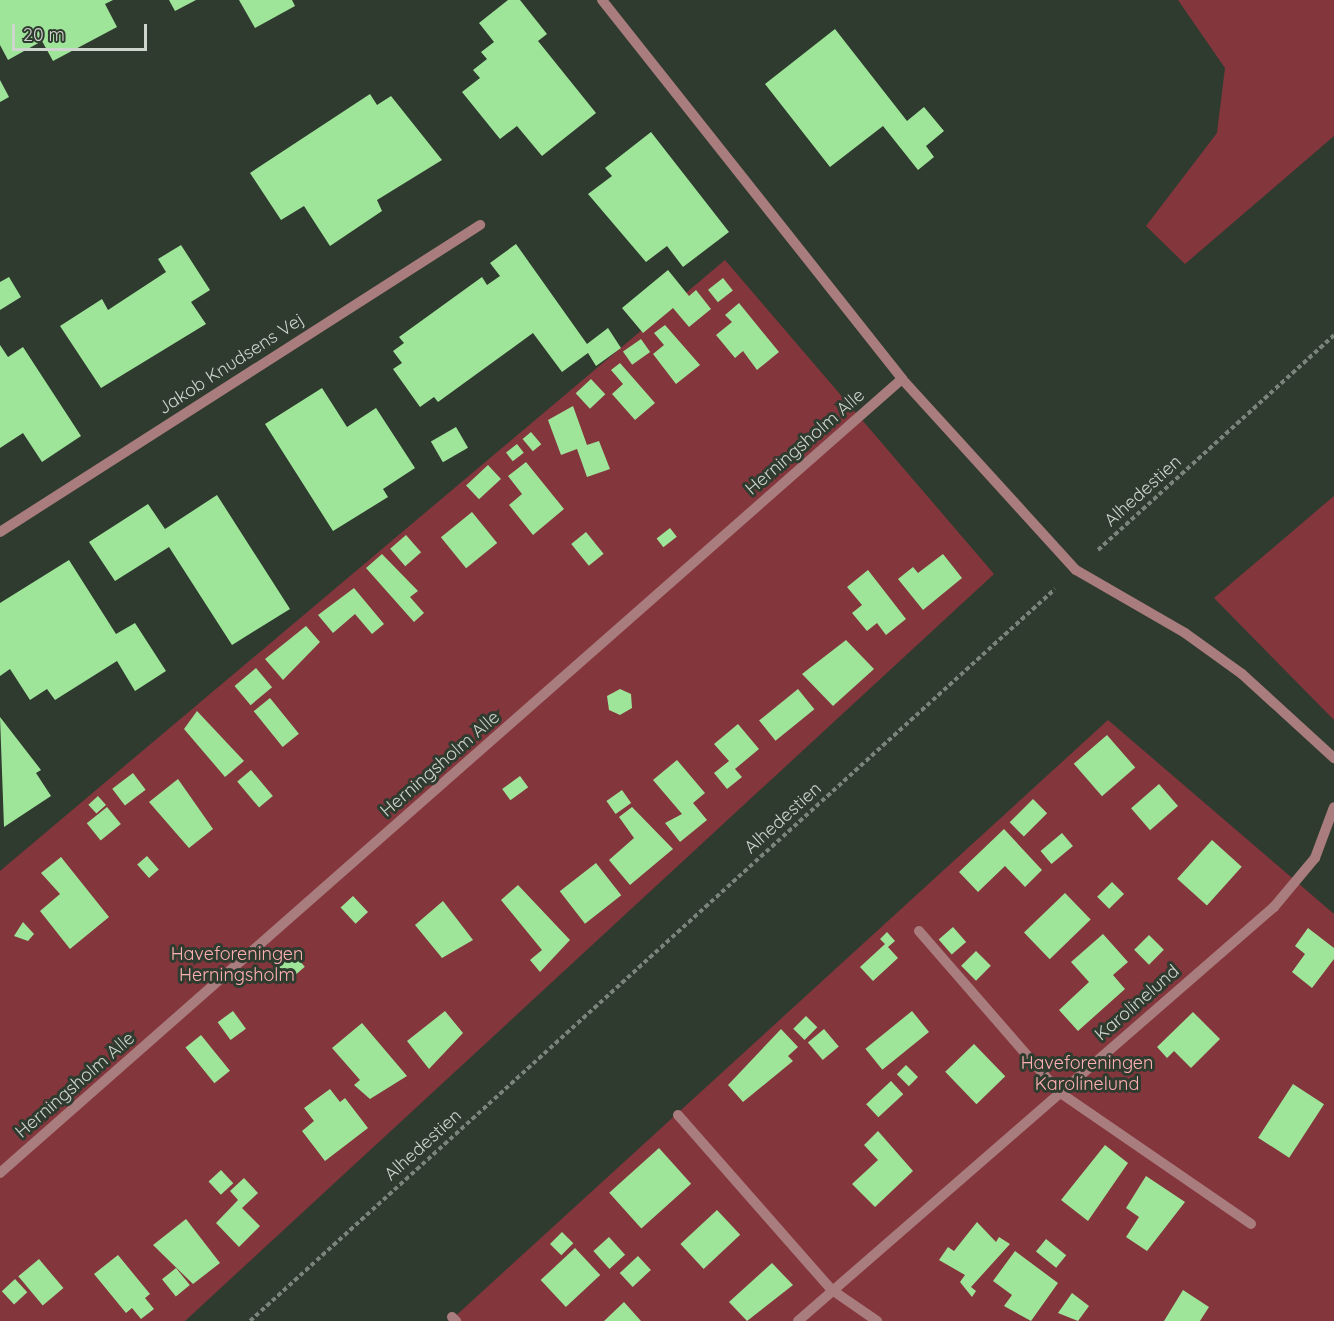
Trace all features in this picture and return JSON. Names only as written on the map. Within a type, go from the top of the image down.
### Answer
[{"type":"street","points":[[602,0],[902,379],[1076,570],[1185,633],[1242,674],[1334,758]]},
{"type":"street","name":"Jakob Knudsens Vej","points":[[0,532],[480,225]]},
{"type":"street","name":"Herningsholm Alle","points":[[0,1173],[902,379]]},
{"type":"street","name":"Karolinelund","points":[[798,1321],[1274,907],[1315,858],[1334,807]]},
{"type":"street","points":[[919,930],[1059,1092],[1251,1224]]},
{"type":"street","points":[[678,1115],[832,1290],[877,1321]]},
{"type":"path","name":"Alhedestien","points":[[250,1321],[1334,335]]},
{"type":"green space","points":[[1178,0],[1334,0],[1334,136],[1185,264],[1146,226],[1217,133],[1225,68]]},
{"type":"green space","name":"Haveforeningen Herningsholm","points":[[725,260],[994,574],[185,1321],[0,1321],[0,871]]},
{"type":"green space","points":[[1334,496],[1334,720],[1214,598]]},
{"type":"green space","name":"Haveforeningen Karolinelund","points":[[1108,720],[1334,914],[1334,1321],[450,1321]]},
{"type":"building","points":[[0,0],[113,0],[105,4],[117,27],[53,61],[42,41],[8,60],[0,45]]},
{"type":"building","points":[[169,0],[196,0],[175,11]]},
{"type":"building","points":[[239,0],[292,0],[295,6],[255,28]]},
{"type":"building","points":[[508,0],[520,0],[547,34],[538,41],[596,113],[542,156],[517,126],[500,139],[462,92],[480,78],[473,70],[487,59],[481,52],[494,42],[479,23]]},
{"type":"building","points":[[835,29],[907,121],[924,107],[944,131],[926,146],[934,157],[918,170],[883,126],[830,167],[765,84]]},
{"type":"building","points":[[0,80],[9,97],[0,102]]},
{"type":"building","points":[[370,94],[377,105],[391,96],[442,160],[377,200],[382,211],[330,246],[304,206],[281,220],[250,173]]},
{"type":"building","points":[[651,132],[729,232],[683,267],[667,246],[646,262],[588,194],[612,176],[605,168]]},
{"type":"building","points":[[516,244],[587,344],[608,328],[621,348],[596,366],[588,353],[562,372],[533,333],[438,402],[434,397],[420,407],[393,369],[402,363],[393,351],[404,343],[399,337],[482,277],[487,285],[500,276],[490,263]]},
{"type":"building","points":[[181,245],[210,290],[191,302],[206,324],[101,388],[60,326],[102,299],[108,310],[166,272],[158,259]]},
{"type":"building","points":[[668,270],[689,296],[696,290],[711,309],[689,327],[673,308],[643,333],[622,308]]},
{"type":"building","points":[[9,277],[21,297],[0,310],[0,282]]},
{"type":"building","points":[[723,278],[733,291],[718,302],[708,290]]},
{"type":"building","points":[[739,303],[779,352],[757,370],[743,351],[735,358],[716,335],[732,322],[725,315]]},
{"type":"building","points":[[665,325],[700,365],[676,384],[653,354],[664,345],[654,333]]},
{"type":"building","points":[[641,339],[650,352],[632,365],[623,352]]},
{"type":"building","points":[[0,345],[8,357],[23,347],[81,436],[42,462],[23,433],[0,448]]},
{"type":"building","points":[[620,363],[655,403],[635,420],[612,394],[623,384],[611,370]]},
{"type":"building","points":[[591,379],[605,394],[590,409],[576,393]]},
{"type":"building","points":[[322,388],[347,427],[376,408],[415,468],[383,489],[388,497],[333,531],[265,424]]},
{"type":"building","points":[[573,406],[587,445],[599,441],[610,469],[587,477],[577,449],[561,455],[548,420]]},
{"type":"building","points":[[456,427],[468,448],[443,462],[431,442]]},
{"type":"building","points":[[531,432],[541,444],[533,451],[523,439]]},
{"type":"building","points":[[517,444],[524,453],[513,461],[506,453]]},
{"type":"building","points":[[526,462],[564,509],[533,535],[509,505],[522,494],[508,476]]},
{"type":"building","points":[[488,465],[501,479],[479,499],[466,485]]},
{"type":"building","points":[[217,495],[290,609],[232,645],[169,547],[115,581],[89,542],[148,504],[165,529]]},
{"type":"building","points":[[472,512],[497,543],[466,568],[441,537]]},
{"type":"building","points":[[670,528],[677,537],[663,547],[657,538]]},
{"type":"building","points":[[586,532],[604,554],[589,566],[571,544]]},
{"type":"building","points":[[406,535],[421,552],[405,566],[390,549]]},
{"type":"building","points":[[382,554],[418,591],[410,597],[424,613],[414,622],[366,568]]},
{"type":"building","points":[[943,554],[962,578],[923,610],[898,579],[913,567],[918,573]]},
{"type":"building","points":[[69,560],[116,634],[135,623],[166,671],[135,691],[117,661],[55,700],[47,689],[30,700],[10,669],[0,676],[0,603]]},
{"type":"building","points":[[868,570],[906,619],[886,635],[877,623],[867,631],[852,613],[862,605],[847,587]]},
{"type":"building","points":[[354,588],[384,624],[372,634],[355,614],[333,633],[318,615]]},
{"type":"building","points":[[306,626],[320,642],[283,680],[265,659]]},
{"type":"building","points":[[846,640],[874,669],[833,706],[802,674]]},
{"type":"building","points":[[256,668],[272,687],[251,705],[235,686]]},
{"type":"building","points":[[620,689],[631,694],[632,708],[620,715],[609,710],[607,696]]},
{"type":"building","points":[[798,689],[814,709],[776,741],[759,720]]},
{"type":"building","points":[[270,698],[299,734],[283,747],[254,711]]},
{"type":"building","points":[[197,711],[244,761],[225,777],[184,729]]},
{"type":"building","points":[[0,717],[41,770],[36,773],[51,796],[4,827]]},
{"type":"building","points":[[738,724],[759,749],[735,769],[742,777],[727,789],[714,773],[729,761],[714,744]]},
{"type":"building","points":[[1107,735],[1135,767],[1102,796],[1074,764]]},
{"type":"building","points":[[677,760],[705,793],[693,803],[707,820],[680,842],[665,823],[682,814],[653,780]]},
{"type":"building","points":[[251,770],[273,796],[259,808],[237,782]]},
{"type":"building","points":[[133,773],[146,790],[125,805],[112,789]]},
{"type":"building","points":[[520,776],[528,787],[510,800],[502,789]]},
{"type":"building","points":[[178,779],[213,829],[189,848],[149,802]]},
{"type":"building","points":[[1159,784],[1178,806],[1150,830],[1131,808]]},
{"type":"building","points":[[622,790],[631,803],[616,814],[606,801]]},
{"type":"building","points":[[98,796],[106,805],[96,814],[88,805]]},
{"type":"building","points":[[1033,799],[1047,813],[1024,836],[1010,822]]},
{"type":"building","points":[[107,807],[121,824],[101,840],[87,823]]},
{"type":"building","points":[[632,807],[673,849],[630,885],[609,860],[634,838],[619,817]]},
{"type":"building","points":[[1004,829],[1042,870],[1025,887],[1005,866],[978,892],[959,872]]},
{"type":"building","points":[[1062,833],[1073,846],[1051,864],[1041,851]]},
{"type":"building","points":[[1212,840],[1242,867],[1207,905],[1177,879]]},
{"type":"building","points":[[147,856],[159,870],[149,878],[137,865]]},
{"type":"building","points":[[61,857],[109,917],[70,949],[40,911],[60,894],[41,873]]},
{"type":"building","points":[[596,863],[621,895],[585,924],[560,891]]},
{"type":"building","points":[[1112,882],[1124,894],[1109,909],[1097,897]]},
{"type":"building","points":[[518,885],[570,940],[540,972],[530,960],[542,950],[501,900]]},
{"type":"building","points":[[1065,893],[1091,920],[1050,959],[1024,933]]},
{"type":"building","points":[[353,896],[368,912],[356,924],[341,908]]},
{"type":"building","points":[[443,901],[473,940],[442,958],[415,925]]},
{"type":"building","points":[[23,922],[34,934],[28,941],[14,936]]},
{"type":"building","points":[[953,927],[966,942],[952,955],[939,939]]},
{"type":"building","points":[[1308,928],[1334,948],[1334,959],[1312,988],[1292,972],[1305,954],[1295,946]]},
{"type":"building","points":[[887,932],[895,941],[888,947],[898,958],[873,981],[860,967],[885,944],[880,939]]},
{"type":"building","points":[[1103,934],[1128,962],[1113,975],[1125,989],[1078,1031],[1059,1010],[1089,982],[1071,962]]},
{"type":"building","points":[[1149,935],[1164,950],[1149,965],[1134,950]]},
{"type":"building","points":[[291,951],[305,967],[290,980],[276,964]]},
{"type":"building","points":[[976,951],[991,966],[976,981],[961,966]]},
{"type":"building","points":[[233,1011],[246,1029],[231,1040],[218,1022]]},
{"type":"building","points":[[445,1011],[463,1033],[429,1069],[407,1041]]},
{"type":"building","points":[[912,1011],[929,1032],[882,1070],[865,1049]]},
{"type":"building","points":[[1193,1012],[1220,1039],[1191,1068],[1174,1051],[1167,1058],[1157,1047]]},
{"type":"building","points":[[806,1016],[817,1027],[805,1040],[793,1029]]},
{"type":"building","points":[[362,1023],[407,1076],[370,1099],[354,1085],[360,1080],[332,1048]]},
{"type":"building","points":[[781,1029],[798,1047],[788,1056],[793,1061],[743,1102],[728,1085]]},
{"type":"building","points":[[824,1029],[839,1047],[823,1060],[808,1042]]},
{"type":"building","points":[[201,1035],[230,1071],[214,1083],[185,1048]]},
{"type":"building","points":[[974,1044],[1005,1076],[976,1104],[945,1072]]},
{"type":"building","points":[[906,1065],[918,1077],[909,1086],[897,1074]]},
{"type":"building","points":[[891,1081],[903,1094],[878,1117],[866,1104]]},
{"type":"building","points":[[1293,1084],[1324,1104],[1289,1158],[1258,1138]]},
{"type":"building","points":[[330,1089],[340,1102],[345,1098],[368,1128],[325,1161],[302,1131],[314,1121],[304,1108]]},
{"type":"building","points":[[878,1131],[913,1171],[875,1207],[852,1184],[878,1160],[864,1145]]},
{"type":"building","points":[[1105,1145],[1128,1163],[1088,1221],[1061,1200]]},
{"type":"building","points":[[659,1148],[691,1184],[641,1229],[609,1193]]},
{"type":"building","points":[[221,1170],[233,1183],[221,1195],[209,1182]]},
{"type":"building","points":[[1146,1176],[1185,1202],[1147,1251],[1126,1237],[1139,1217],[1126,1208]]},
{"type":"building","points":[[244,1178],[258,1193],[242,1208],[260,1226],[239,1247],[216,1223],[238,1200],[230,1191]]},
{"type":"building","points":[[717,1210],[740,1235],[704,1269],[680,1244]]},
{"type":"building","points":[[186,1219],[220,1263],[193,1284],[153,1245]]},
{"type":"building","points":[[977,1222],[996,1242],[999,1237],[1010,1244],[971,1287],[976,1291],[972,1297],[960,1282],[965,1275],[939,1260],[948,1247],[954,1251]]},
{"type":"building","points":[[562,1232],[573,1243],[561,1255],[550,1244]]},
{"type":"building","points":[[609,1237],[625,1255],[609,1269],[593,1251]]},
{"type":"building","points":[[1046,1239],[1066,1255],[1056,1268],[1036,1251]]},
{"type":"building","points":[[575,1248],[600,1275],[566,1307],[541,1280]]},
{"type":"building","points":[[1015,1251],[1058,1283],[1031,1321],[1004,1306],[1012,1295],[993,1281]]},
{"type":"building","points":[[118,1255],[150,1294],[145,1298],[154,1309],[141,1319],[132,1308],[126,1313],[94,1274]]},
{"type":"building","points":[[638,1256],[651,1270],[633,1287],[620,1273]]},
{"type":"building","points":[[39,1259],[63,1288],[43,1305],[18,1276]]},
{"type":"building","points":[[772,1263],[793,1285],[747,1321],[729,1302]]},
{"type":"building","points":[[176,1268],[190,1285],[176,1296],[162,1279]]},
{"type":"building","points":[[15,1279],[27,1292],[14,1304],[2,1291]]},
{"type":"building","points":[[1183,1290],[1209,1307],[1200,1321],[1164,1321]]},
{"type":"building","points":[[1072,1293],[1089,1306],[1078,1321],[1058,1313]]},
{"type":"building","points":[[624,1302],[641,1321],[604,1321]]}]
